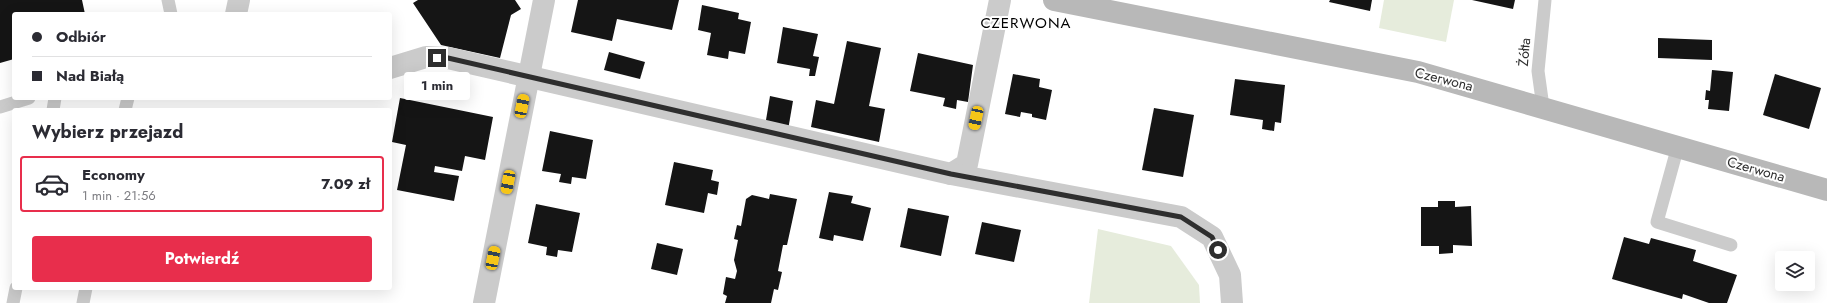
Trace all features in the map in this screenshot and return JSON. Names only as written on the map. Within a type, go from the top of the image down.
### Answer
[{"type":"main road","name":"Czerwona","points":[[1054,0],[1418,72],[1827,190]]},
{"type":"street","points":[[236,12],[239,0]]},
{"type":"street","points":[[484,303],[544,0]]},
{"type":"street","points":[[951,174],[967,164],[1000,0]]},
{"type":"street","points":[[392,67],[426,57],[448,58],[528,75],[951,174],[1181,217],[1212,237],[1230,275],[1232,303]]},
{"type":"lane","points":[[168,0],[171,12]]},
{"type":"lane","name":"Żółta","points":[[1543,107],[1538,71],[1545,0]]},
{"type":"lane","points":[[0,107],[22,100]]},
{"type":"lane","points":[[1678,146],[1657,222],[1731,245]]},
{"type":"lane","points":[[13,303],[16,290]]},
{"type":"lane","points":[[83,303],[86,290]]},
{"type":"green space","points":[[1384,0],[1454,0],[1446,42],[1379,28]]},
{"type":"green space","points":[[1098,229],[1171,246],[1199,285],[1200,303],[1089,303]]},
{"type":"building","points":[[0,0],[82,0],[85,12],[12,12],[12,60],[0,63]]},
{"type":"building","points":[[418,0],[515,0],[521,9],[511,15],[500,58],[441,45],[413,3]]},
{"type":"building","points":[[578,0],[679,0],[672,30],[617,19],[612,41],[571,32]]},
{"type":"building","points":[[1330,0],[1372,0],[1370,11],[1329,2]]},
{"type":"building","points":[[1472,0],[1515,0],[1513,9]]},
{"type":"building","points":[[702,5],[739,13],[738,19],[751,22],[745,54],[729,51],[728,59],[707,55],[711,33],[698,30]]},
{"type":"building","points":[[783,27],[818,34],[813,56],[819,57],[815,76],[809,76],[810,69],[777,63]]},
{"type":"building","points":[[1658,38],[1712,40],[1712,60],[1658,58]]},
{"type":"building","points":[[847,41],[881,48],[869,106],[885,109],[879,142],[811,127],[816,100],[834,104]]},
{"type":"building","points":[[609,52],[645,62],[640,79],[604,70]]},
{"type":"building","points":[[918,53],[973,65],[968,102],[957,100],[956,109],[943,106],[945,98],[910,91]]},
{"type":"building","points":[[1712,70],[1733,72],[1729,111],[1708,109],[1709,100],[1705,100],[1706,90],[1710,91]]},
{"type":"building","points":[[1013,74],[1040,79],[1039,87],[1052,90],[1046,120],[1032,117],[1032,114],[1021,112],[1020,117],[1005,114]]},
{"type":"building","points":[[1775,74],[1821,88],[1809,129],[1763,115]]},
{"type":"building","points":[[1235,79],[1285,85],[1281,123],[1275,122],[1274,131],[1262,129],[1263,120],[1230,115]]},
{"type":"building","points":[[770,96],[793,101],[788,130],[765,126]]},
{"type":"building","points":[[400,98],[493,117],[485,160],[465,156],[462,171],[435,166],[434,172],[459,176],[454,201],[397,190],[406,145],[392,142]]},
{"type":"building","points":[[1154,108],[1194,115],[1183,177],[1142,170]]},
{"type":"building","points":[[550,131],[593,140],[586,179],[572,177],[571,184],[559,182],[561,174],[542,171]]},
{"type":"building","points":[[674,162],[713,170],[711,180],[719,182],[717,195],[708,193],[704,213],[665,205]]},
{"type":"building","points":[[829,192],[853,196],[851,203],[871,208],[863,241],[834,235],[833,241],[819,238]]},
{"type":"building","points":[[770,194],[797,199],[787,245],[783,245],[778,271],[782,272],[778,290],[774,289],[771,303],[725,303],[727,296],[723,294],[726,277],[735,279],[737,271],[734,260],[738,240],[734,239],[737,225],[741,226],[746,199],[752,195],[769,199]]},
{"type":"building","points":[[1438,201],[1455,201],[1455,207],[1471,206],[1472,246],[1453,245],[1453,253],[1439,254],[1439,246],[1421,246],[1421,207],[1438,207]]},
{"type":"building","points":[[536,204],[580,213],[572,252],[558,250],[557,257],[546,255],[547,247],[528,243]]},
{"type":"building","points":[[908,208],[949,216],[941,256],[900,247]]},
{"type":"building","points":[[982,222],[1021,230],[1014,262],[975,254]]},
{"type":"building","points":[[1624,237],[1649,244],[1651,238],[1696,250],[1693,261],[1737,275],[1727,303],[1709,303],[1683,294],[1682,299],[1612,279]]},
{"type":"building","points":[[657,243],[683,249],[677,275],[651,269]]},
{"type":"district","name":"CZERWONA","points":[[1026,23]]},
{"type":"route","points":[[437,58],[448,58],[528,75],[951,174],[1181,217],[1212,237],[1218,250]]}]
